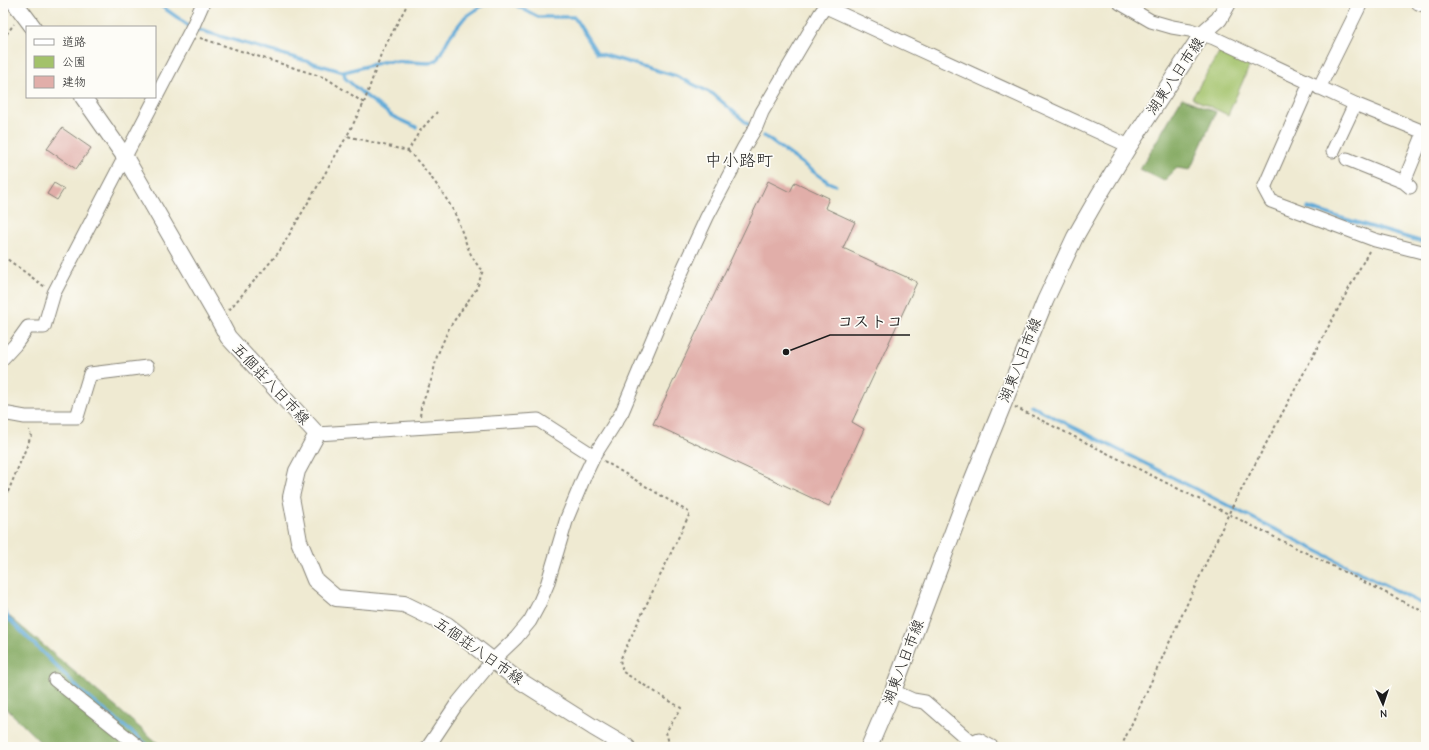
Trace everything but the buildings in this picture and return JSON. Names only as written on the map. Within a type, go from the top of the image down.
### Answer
[{"type":"main road","name":"湖東八日市線","points":[[869,747],[893,691],[939,567],[1044,301],[1075,237],[1129,146],[1202,34],[1219,19],[1228,3]]},
{"type":"main road","points":[[19,8],[32,26]]},
{"type":"main road","name":"五個荘八日市線","points":[[84,98],[125,157],[228,337],[317,434],[297,471],[291,497],[299,541],[315,580],[336,598],[404,604],[447,625],[514,677],[627,747]]},
{"type":"street","points":[[156,97],[189,34],[203,3]]},
{"type":"street","points":[[1120,3],[1139,8],[1151,21],[1190,30],[1214,38],[1314,86],[1425,133],[1407,184],[1347,159]]},
{"type":"street","points":[[1361,3],[1314,86],[1264,188],[1271,201],[1375,240],[1426,253]]},
{"type":"street","points":[[1418,3],[1426,6]]},
{"type":"street","points":[[428,747],[456,705],[493,660],[530,622],[547,585],[576,495],[599,458],[622,412],[706,217],[756,127],[762,112],[827,5],[1129,146]]},
{"type":"street","points":[[3,358],[28,327],[44,327],[54,293],[156,98]]},
{"type":"street","points":[[1333,151],[1355,104]]},
{"type":"street","points":[[3,413],[25,417],[77,417],[90,374],[147,367]]},
{"type":"street","points":[[317,434],[538,420],[599,458]]},
{"type":"street","points":[[56,680],[139,747]]},
{"type":"street","points":[[893,691],[913,700],[925,702],[972,743],[979,740],[992,747]]},
{"type":"path","points":[[219,320],[279,252],[347,136],[364,103],[381,54],[408,3]]},
{"type":"path","points":[[3,39],[19,8]]},
{"type":"path","points":[[189,34],[326,78],[364,103]]},
{"type":"path","points":[[408,151],[419,132],[437,112]]},
{"type":"path","points":[[347,136],[408,151],[445,196],[454,211],[467,246],[478,267],[483,270],[477,288],[449,328],[437,356],[432,378],[421,407],[419,428]]},
{"type":"path","points":[[1121,747],[1229,512],[1375,240]]},
{"type":"path","points":[[3,256],[54,293]]},
{"type":"path","points":[[1004,402],[1229,512],[1426,613]]},
{"type":"path","points":[[8,492],[31,436],[25,417]]},
{"type":"path","points":[[599,458],[690,513],[620,660],[623,672],[681,708],[666,732],[670,747]]},
{"type":"green space","points":[[1223,46],[1252,60],[1228,115],[1192,98]]},
{"type":"green space","points":[[1182,98],[1216,112],[1190,170],[1177,168],[1164,181],[1140,169]]},
{"type":"green space","points":[[3,611],[164,747],[45,747],[3,705]]},
{"type":"waterway","points":[[157,3],[192,28],[344,72],[386,61],[429,63],[437,60],[450,36],[465,17],[486,3]]},
{"type":"waterway","points":[[512,3],[538,17],[574,17],[597,53],[676,76],[713,94],[749,125]]},
{"type":"waterway","points":[[344,72],[345,78],[392,116],[416,127]]},
{"type":"waterway","points":[[764,136],[828,182],[835,185]]},
{"type":"waterway","points":[[1308,208],[1426,243]]},
{"type":"waterway","points":[[1030,405],[1426,606]]},
{"type":"waterway","points":[[3,609],[9,619],[81,691],[150,747]]},
{"type":"place","name":"コストコ","points":[[786,352]]},
{"type":"district","name":"中小路町","points":[[739,160]]}]
